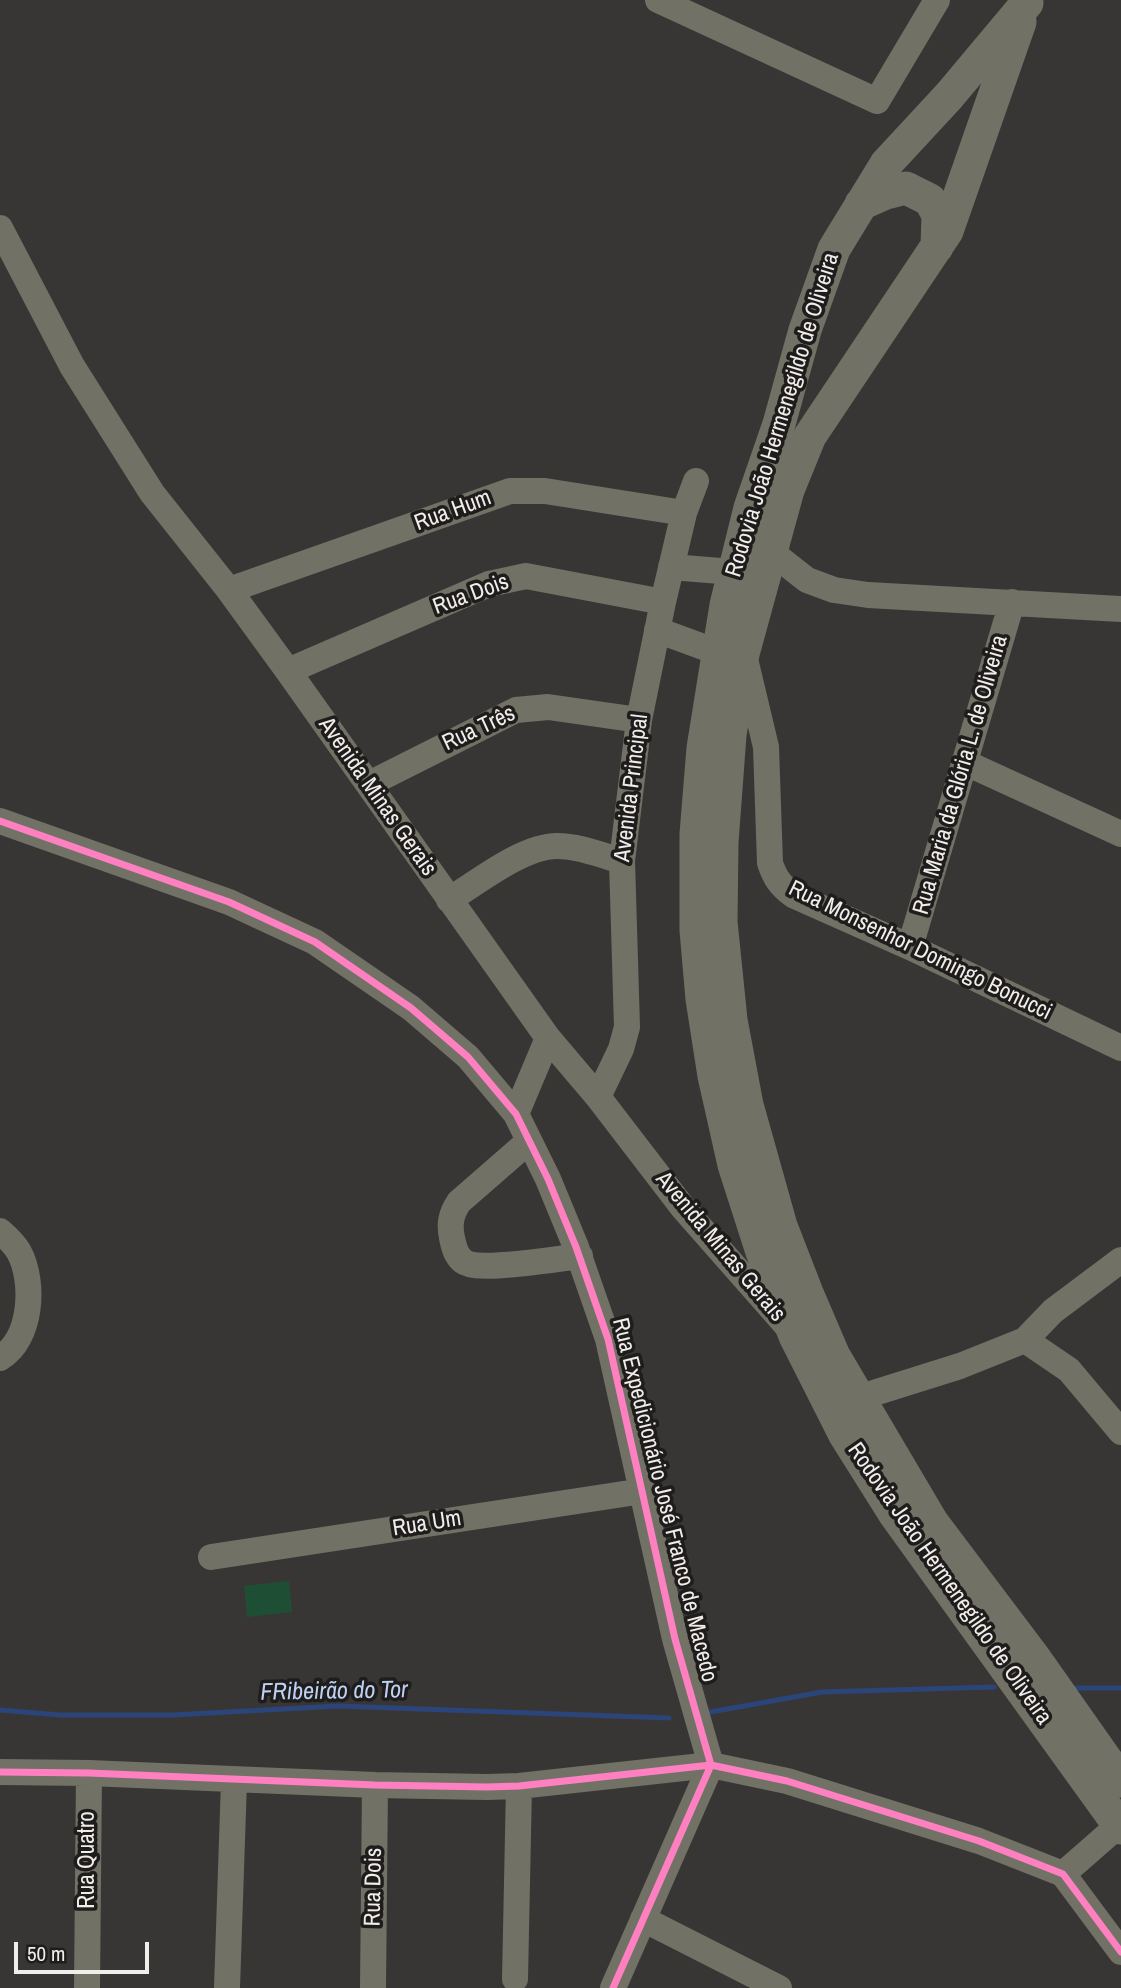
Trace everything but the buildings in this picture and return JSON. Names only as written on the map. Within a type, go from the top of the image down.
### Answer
[{"type":"main road","name":"Rodovia João Hermenegildo de Oliveira","points":[[1027,1],[949,96],[886,164],[834,248],[805,330],[733,572],[730,735],[722,842],[721,922],[731,1020],[747,1105],[782,1226],[828,1343],[932,1522],[1036,1660],[1121,1781]]},
{"type":"main road","name":"Rodovia João Hermenegildo de Oliveira","points":[[1027,1],[947,231],[810,436],[788,490],[770,551],[730,653],[703,748],[696,834],[695,930],[714,1076],[734,1165],[762,1252],[795,1336],[845,1435],[894,1513],[1120,1826]]},
{"type":"main road","points":[[861,204],[886,192],[906,188],[930,200],[938,215],[937,247]]},
{"type":"street","points":[[659,0],[877,101],[937,0]]},
{"type":"street","name":"Avenida Minas Gerais","points":[[0,228],[72,366],[145,481],[288,671],[548,1038],[598,1097],[684,1209],[795,1336]]},
{"type":"street","name":"Avenida Principal","points":[[598,1097],[621,1049],[627,1027],[622,861],[639,720],[671,567],[684,513],[696,481]]},
{"type":"street","name":"Rua Hum","points":[[229,590],[510,491],[544,491],[684,513]]},
{"type":"street","points":[[770,551],[807,580],[834,590],[867,595],[1121,609]]},
{"type":"street","points":[[671,567],[733,572]]},
{"type":"street","name":"Rua Dois","points":[[288,671],[489,584],[526,576],[663,602]]},
{"type":"street","name":"Rua Maria da Glória L. de Oliveira","points":[[910,947],[1012,602]]},
{"type":"street","points":[[657,630],[730,653]]},
{"type":"street","name":"Rua Monsenhor Domingo Bonucci","points":[[730,653],[766,747],[770,863],[774,877],[781,886],[793,895],[910,947],[1121,1048]]},
{"type":"street","name":"Rua Três","points":[[369,784],[516,710],[548,707],[639,720]]},
{"type":"street","points":[[964,762],[1121,834]]},
{"type":"street","name":"Rua Expedicionário José Franco de Macedo","points":[[0,821],[229,902],[315,942],[421,1016],[468,1057],[516,1114],[548,1179],[580,1256],[608,1339],[675,1639],[711,1765]]},
{"type":"street","points":[[449,900],[517,859],[545,847],[570,847],[622,861]]},
{"type":"street","points":[[516,1114],[548,1038]]},
{"type":"street","points":[[529,1141],[459,1202],[453,1211],[450,1226],[453,1246],[460,1259],[468,1264],[487,1265],[580,1256]]},
{"type":"street","points":[[0,1231],[19,1252],[27,1287],[22,1331],[13,1348],[0,1358]]},
{"type":"street","points":[[858,1398],[960,1366],[1025,1340],[1053,1311],[1121,1261]]},
{"type":"street","points":[[1025,1340],[1069,1370],[1121,1432]]},
{"type":"street","name":"Rua Um","points":[[211,1557],[643,1492]]},
{"type":"street","points":[[613,1988],[711,1765]]},
{"type":"street","points":[[0,1772],[375,1785],[519,1786],[711,1765],[800,1785],[979,1841],[1063,1874],[1121,1952]]},
{"type":"street","name":"Rua Quatro","points":[[87,1988],[89,1773]]},
{"type":"street","points":[[228,1988],[234,1781]]},
{"type":"street","name":"Rua Dois","points":[[373,1988],[375,1785]]},
{"type":"street","points":[[515,1979],[519,1786]]},
{"type":"street","points":[[1063,1874],[1120,1826]]},
{"type":"street","points":[[643,1919],[779,1988]]},
{"type":"green space","points":[[289,1581],[292,1612],[247,1617],[244,1586]]},
{"type":"waterway","name":"FRibeirão do Tor","points":[[705,1713],[822,1692],[994,1687]]},
{"type":"waterway","name":"FRibeirão do Tor","points":[[1071,1688],[1121,1688]]},
{"type":"waterway","name":"FRibeirão do Tor","points":[[0,1710],[60,1715],[173,1715],[338,1706],[669,1718]]},
{"type":"cycle path","points":[[0,821],[229,902],[315,942],[411,1008],[468,1057],[516,1114],[548,1179],[576,1247],[608,1339],[675,1639],[711,1765],[613,1988]]},
{"type":"cycle path","points":[[0,1772],[487,1787],[519,1786],[711,1765],[787,1781],[979,1841],[1063,1874],[1121,1952]]}]
